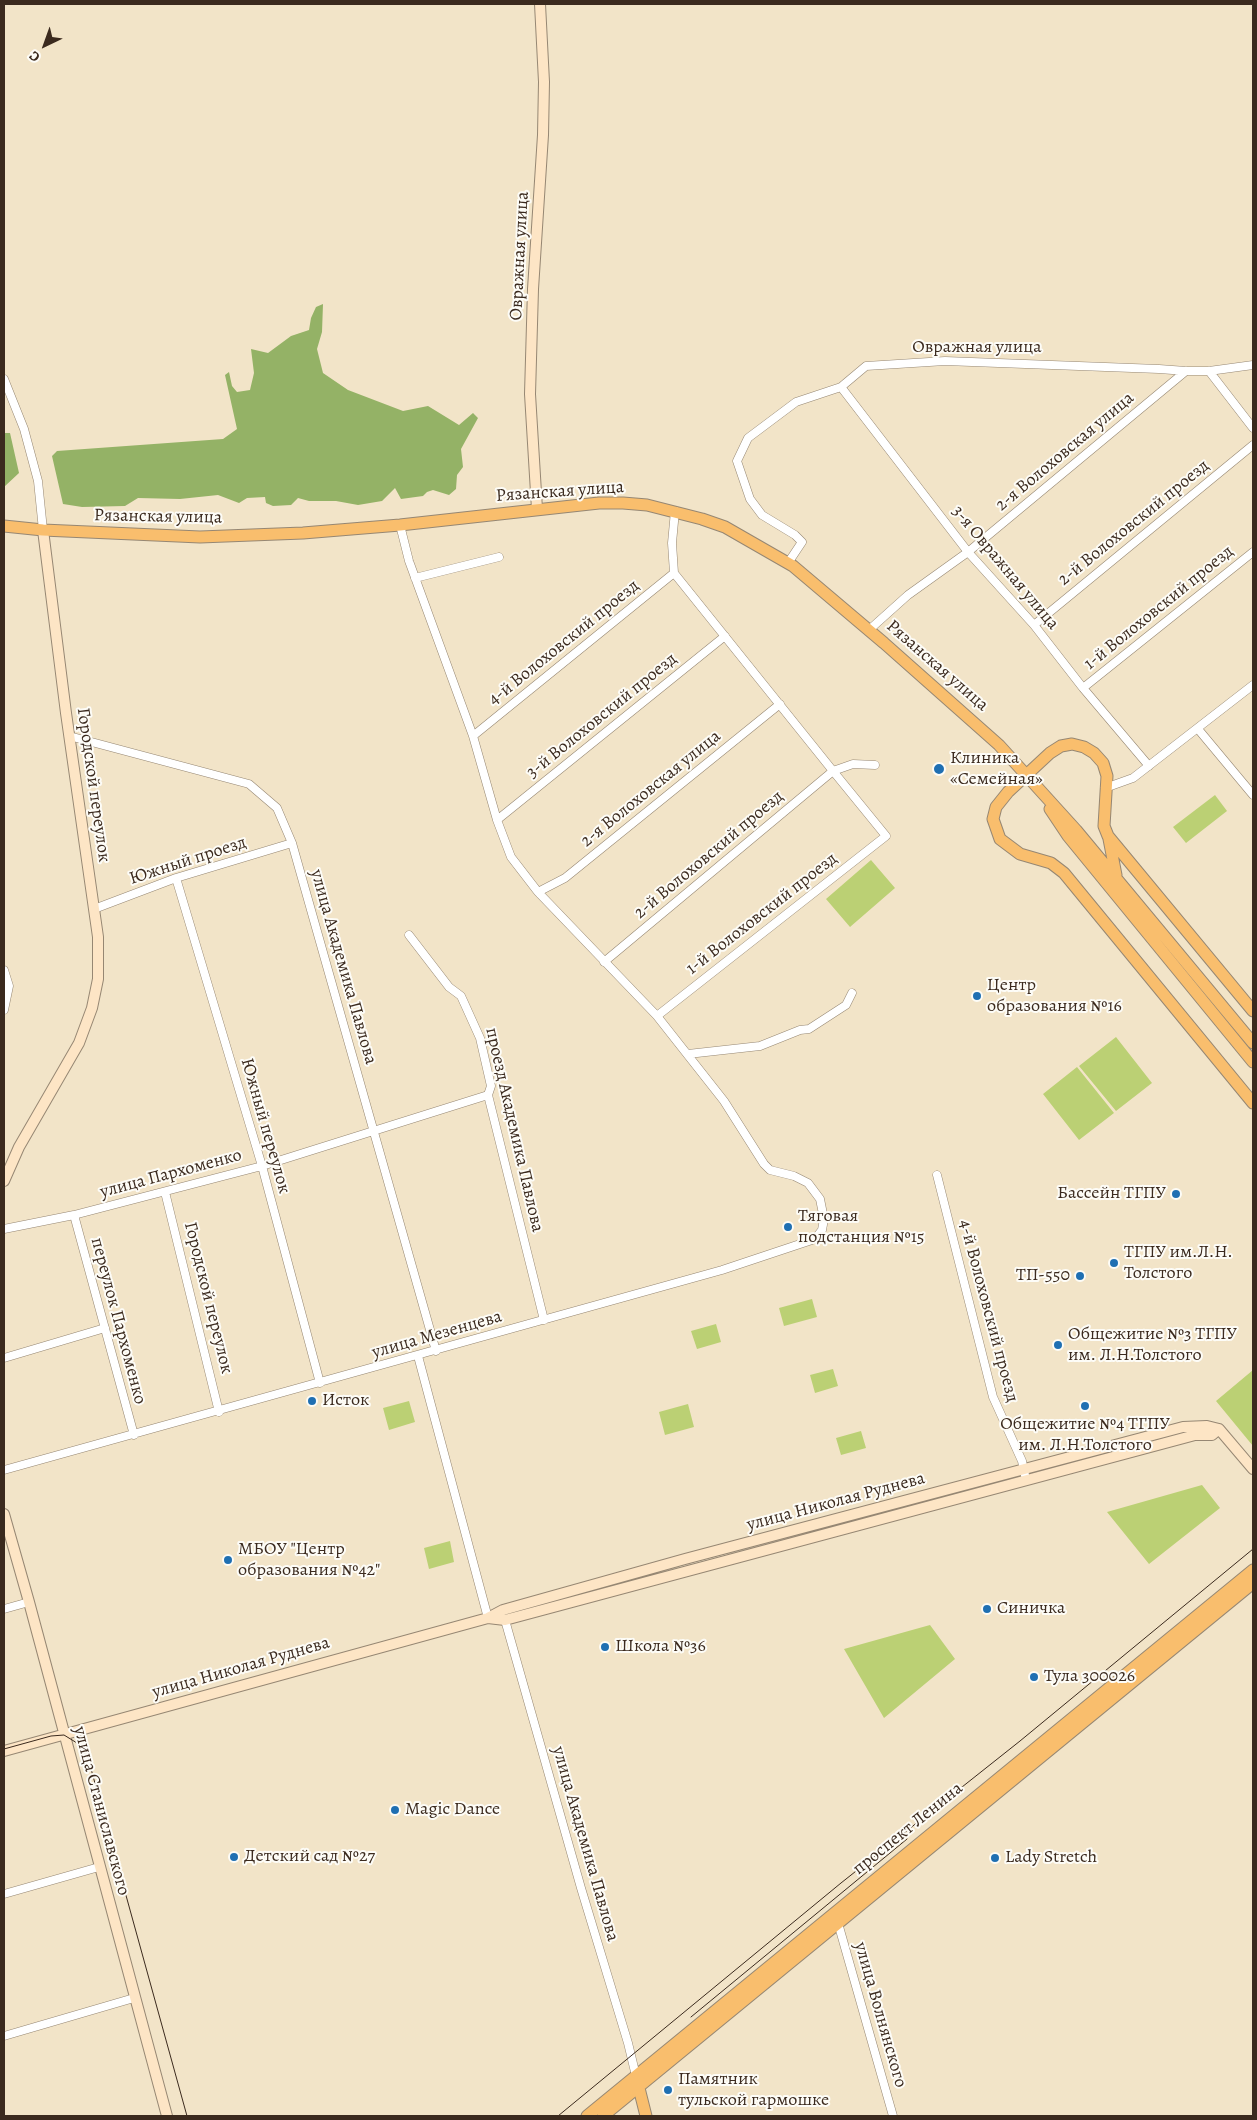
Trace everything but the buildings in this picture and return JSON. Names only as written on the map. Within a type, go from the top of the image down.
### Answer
[{"type":"main road","name":"Рязанская улица","points":[[4,526],[43,530],[200,537],[303,533],[400,525],[537,509],[623,503],[647,504],[725,527],[788,563],[870,630],[999,745],[1116,876],[1253,1043]]},
{"type":"main road","points":[[1116,876],[1108,836],[1104,826],[1107,776],[1103,763],[1084,746],[1072,744],[1061,746],[1026,774],[996,807],[993,819],[1000,839],[1020,854],[1051,863],[1064,873],[1253,1103]]},
{"type":"main road","name":"Рязанская улица","points":[[1026,774],[1068,836],[1253,1062]]},
{"type":"main road","points":[[1108,836],[1253,1011]]},
{"type":"main road","name":"проспект Ленина","points":[[606,2114],[637,2082],[1253,1570]]},
{"type":"main road","name":"проспект Ленина","points":[[587,2116],[637,2082],[838,1923],[1253,1583]]},
{"type":"main road","points":[[637,2082],[646,2116]]},
{"type":"street","name":"Овражная улица","points":[[537,509],[530,394],[533,289],[543,135],[544,82],[540,4]]},
{"type":"street","name":"Овражная улица","points":[[788,563],[802,542],[795,535],[762,515],[750,499],[737,461],[748,438],[796,402],[841,387],[866,366],[945,361],[1209,371],[1253,365]]},
{"type":"street","name":"2-я Волоховская улица","points":[[870,630],[908,595],[968,552],[1186,371]]},
{"type":"street","points":[[1209,371],[1253,428]]},
{"type":"street","name":"Городской переулок","points":[[4,379],[24,430],[38,481],[69,736],[98,937],[98,979],[92,1008],[79,1043],[19,1147],[4,1180]]},
{"type":"street","name":"3-я Овражная улица","points":[[841,387],[968,552],[1034,625],[1083,688],[1149,766]]},
{"type":"street","name":"2-й Волоховский проезд","points":[[1034,625],[1253,445]]},
{"type":"street","points":[[674,511],[672,543],[674,573],[832,770],[853,764],[875,765]]},
{"type":"street","name":"4-й Волоховский проезд","points":[[400,525],[409,561],[473,736],[497,820],[512,857],[538,892],[657,1016],[724,1102],[764,1164],[770,1170],[794,1176],[808,1183]]},
{"type":"street","name":"1-й Волоховский проезд","points":[[1083,688],[1253,552]]},
{"type":"street","points":[[415,578],[499,557]]},
{"type":"street","name":"4-й Волоховский проезд","points":[[473,736],[674,573]]},
{"type":"street","name":"3-й Волоховский проезд","points":[[497,820],[725,636]]},
{"type":"street","points":[[1105,788],[1133,778],[1253,685]]},
{"type":"street","name":"2-я Волоховская улица","points":[[538,892],[565,878],[780,704]]},
{"type":"street","points":[[1198,729],[1253,795]]},
{"type":"street","name":"улица Академика Павлова","points":[[69,736],[249,784],[277,808],[292,844],[436,1351]]},
{"type":"street","name":"2-й Волоховский проезд","points":[[604,962],[832,770]]},
{"type":"street","name":"1-й Волоховский проезд","points":[[657,1016],[886,836],[832,770]]},
{"type":"street","name":"Южный проезд","points":[[94,909],[176,878],[292,844]]},
{"type":"street","name":"Южный переулок","points":[[176,878],[262,1166],[320,1383]]},
{"type":"street","name":"проезд Академика Павлова","points":[[409,936],[449,987],[461,996],[480,1038],[491,1086],[488,1095],[544,1320]]},
{"type":"street","points":[[4,970],[9,986],[4,1010]]},
{"type":"street","points":[[688,1054],[760,1046],[800,1030],[809,1029],[846,1005],[852,994]]},
{"type":"street","name":"улица Пархоменко","points":[[4,1229],[74,1215],[262,1166],[374,1129],[488,1095]]},
{"type":"street","name":"4-й Волоховский проезд","points":[[937,1175],[993,1397],[1025,1474]]},
{"type":"street","name":"улица Мезенцева","points":[[4,1470],[219,1412],[722,1270],[815,1239],[822,1230],[824,1219],[820,1199],[808,1183]]},
{"type":"street","name":"Городской переулок","points":[[165,1192],[219,1412]]},
{"type":"street","name":"переулок Пархоменко","points":[[74,1215],[134,1435]]},
{"type":"street","points":[[4,1358],[104,1328]]},
{"type":"street","points":[[418,1356],[488,1618]]},
{"type":"street","name":"улица Николая Руднева","points":[[488,1618],[505,1620],[1025,1474],[1183,1427],[1194,1430],[1207,1426],[1219,1429],[1253,1469]]},
{"type":"street","name":"улица Николая Руднева","points":[[4,1751],[488,1618],[502,1610],[686,1559],[1025,1474]]},
{"type":"street","name":"улица Станиславского","points":[[4,1514],[167,2116]]},
{"type":"street","points":[[4,1609],[29,1602]]},
{"type":"street","name":"улица Академика Павлова","points":[[505,1620],[581,1888],[628,2043],[637,2082]]},
{"type":"street","points":[[4,1894],[99,1867]]},
{"type":"street","name":"улица Волнянского","points":[[838,1923],[893,2116]]},
{"type":"street","points":[[4,2036],[134,1998]]},
{"type":"green space","points":[[323,304],[322,332],[317,349],[323,373],[348,390],[403,411],[428,406],[459,425],[473,413],[478,418],[461,449],[463,467],[457,475],[456,489],[449,495],[433,490],[423,496],[401,499],[395,488],[382,501],[358,505],[336,501],[309,501],[298,498],[291,505],[273,506],[266,503],[265,497],[247,498],[239,503],[218,495],[180,499],[138,498],[125,506],[82,507],[63,504],[52,456],[57,451],[223,439],[237,429],[225,375],[229,372],[232,386],[237,392],[250,390],[254,373],[251,349],[268,353],[291,336],[309,330],[311,318],[316,307]]},
{"type":"green space","points":[[4,433],[10,433],[19,473],[4,487]]},
{"type":"green space","points":[[1215,795],[1227,811],[1186,843],[1173,827]]},
{"type":"green space","points":[[871,860],[895,888],[850,927],[826,899]]},
{"type":"green space","points":[[1116,1037],[1152,1083],[1116,1111],[1079,1066]]},
{"type":"green space","points":[[1077,1067],[1114,1113],[1079,1140],[1043,1094]]},
{"type":"green space","points":[[812,1299],[817,1317],[784,1326],[779,1308]]},
{"type":"green space","points":[[716,1324],[721,1342],[697,1349],[691,1331]]},
{"type":"green space","points":[[833,1369],[838,1386],[815,1393],[810,1375]]},
{"type":"green space","points":[[1253,1370],[1253,1446],[1216,1401]]},
{"type":"green space","points":[[409,1401],[415,1422],[389,1430],[383,1408]]},
{"type":"green space","points":[[688,1404],[694,1427],[665,1435],[659,1412]]},
{"type":"green space","points":[[861,1431],[866,1448],[841,1455],[836,1438]]},
{"type":"green space","points":[[1202,1485],[1220,1508],[1149,1564],[1107,1512]]},
{"type":"green space","points":[[450,1541],[454,1562],[429,1569],[424,1548]]},
{"type":"green space","points":[[930,1625],[955,1659],[884,1718],[844,1649]]},
{"type":"tram line","points":[[558,2116],[841,1883],[1020,1741],[1253,1549]]},
{"type":"tram line","points":[[4,1749],[51,1736],[64,1735],[77,1743],[88,1758],[187,2116]]},
{"type":"tram line","points":[[691,2017],[907,1839]]},
{"type":"place","name":"Клиника «Семейная»","points":[[939,769]]},
{"type":"place","name":"Центр образования №16","points":[[977,996]]},
{"type":"place","name":"Бассейн ТГПУ","points":[[1176,1194]]},
{"type":"place","name":"Тяговая подстанция №15","points":[[788,1227]]},
{"type":"place","name":"ТГПУ им.Л.Н. Толстого","points":[[1114,1263]]},
{"type":"place","name":"ТП-550","points":[[1080,1276]]},
{"type":"place","name":"Общежитие №3 ТГПУ им. Л.Н.Толстого","points":[[1058,1345]]},
{"type":"place","name":"Исток","points":[[312,1401]]},
{"type":"place","name":"Общежитие №4 ТГПУ им. Л.Н.Толстого","points":[[1085,1406]]},
{"type":"place","name":"МБОУ \"Центр образования №42\"","points":[[228,1560]]},
{"type":"place","name":"Синичка","points":[[987,1609]]},
{"type":"place","name":"Школа №36","points":[[605,1647]]},
{"type":"place","name":"Тула 300026","points":[[1034,1677]]},
{"type":"place","name":"Magic Dance","points":[[395,1810]]},
{"type":"place","name":"Детский сад №27","points":[[234,1857]]},
{"type":"place","name":"Lady Stretch","points":[[995,1858]]},
{"type":"place","name":"Памятник тульской гармошке","points":[[668,2090]]}]
